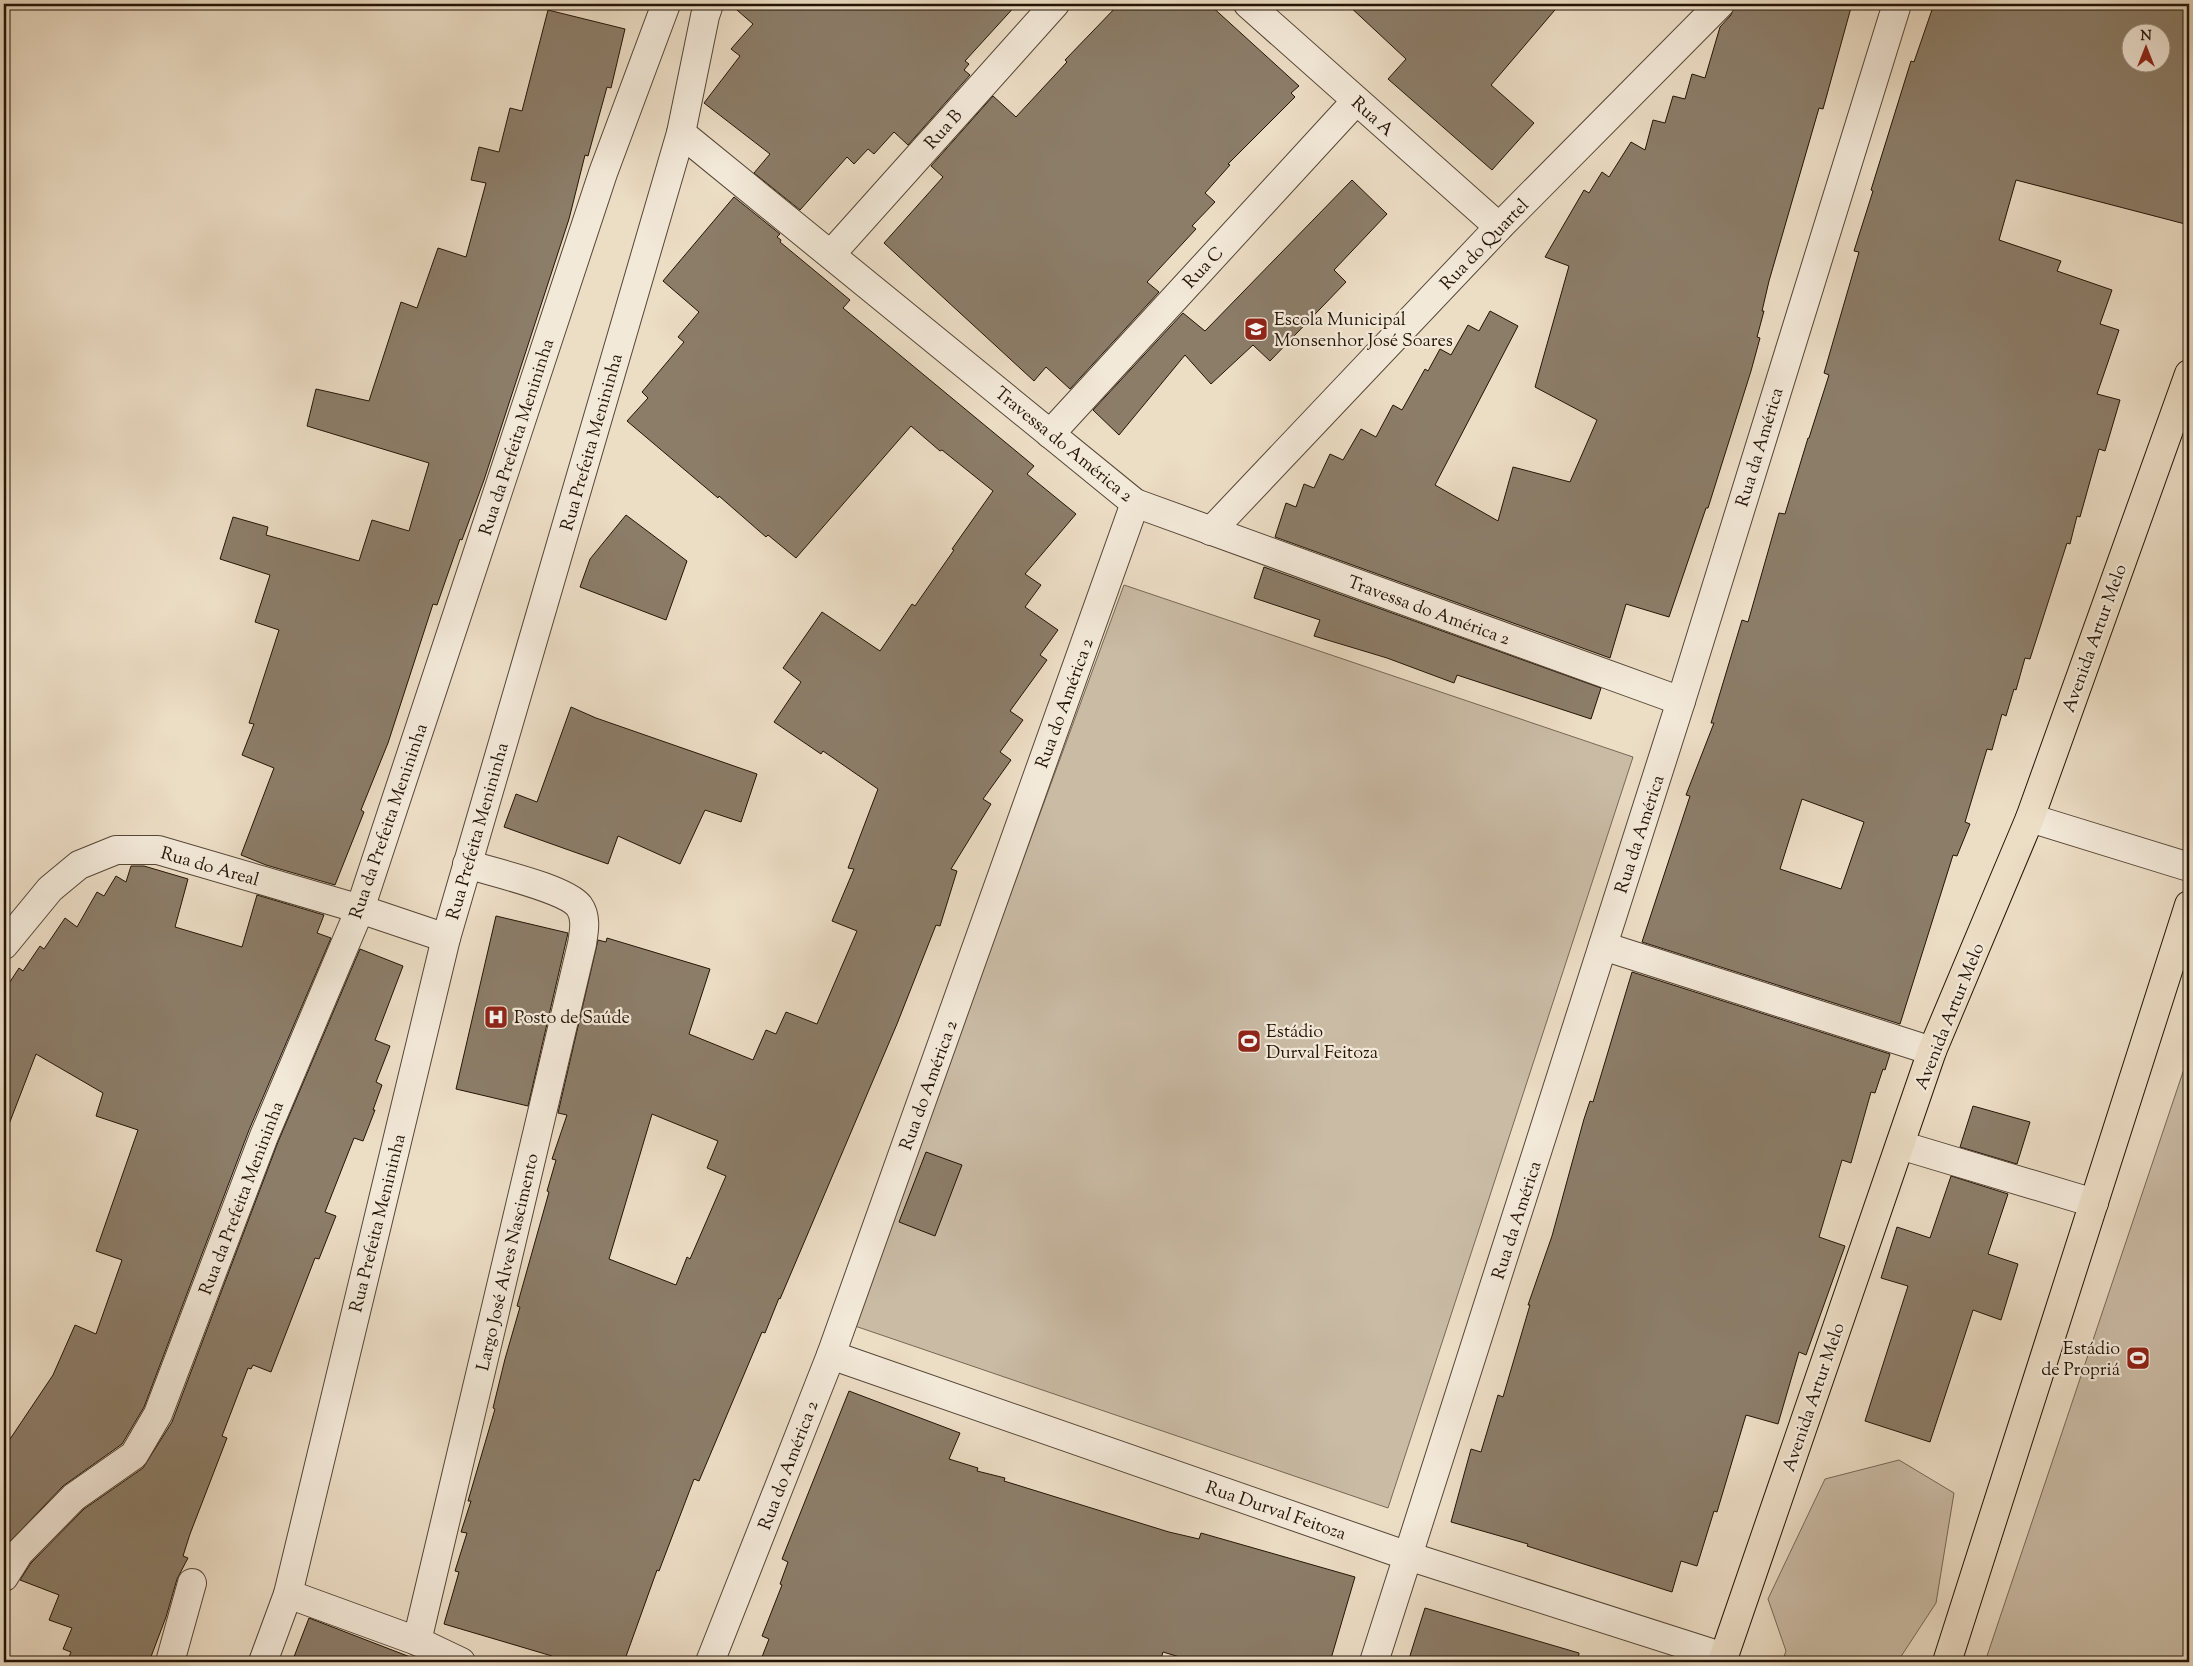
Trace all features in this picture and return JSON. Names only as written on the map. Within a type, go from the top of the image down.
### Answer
[{"type":"main road","name":"Avenida Artur Melo","points":[[1723,1660],[1932,1051],[2030,818],[2189,374]]},
{"type":"main road","points":[[1947,1662],[2189,904]]},
{"type":"street","name":"Rua da Prefeita Menininha","points":[[4,1576],[19,1553],[74,1497],[134,1455],[158,1414],[264,1136],[360,909],[604,173],[666,4]]},
{"type":"street","name":"Rua Prefeita Menininha","points":[[263,1662],[288,1594],[446,938],[681,133],[709,4]]},
{"type":"street","name":"Rua B","points":[[830,254],[1055,4]]},
{"type":"street","name":"Rua A","points":[[1248,4],[1499,227]]},
{"type":"street","name":"Rua do Quartel","points":[[1211,531],[1499,227],[1720,4]]},
{"type":"street","name":"Rua da América","points":[[1374,1662],[1681,700],[1897,4]]},
{"type":"street","name":"Rua C","points":[[1050,434],[1356,101]]},
{"type":"street","name":"Travessa do América 2","points":[[681,133],[1135,503],[1681,700]]},
{"type":"street","name":"Rua do América 2","points":[[710,1662],[831,1355],[1135,503]]},
{"type":"street","points":[[2030,818],[2189,867]]},
{"type":"street","name":"Rua do Areal","points":[[4,945],[50,889],[79,865],[116,850],[158,850],[360,909],[446,938]]},
{"type":"street","name":"Largo José Alves Nascimento","points":[[417,1641],[582,944],[585,922],[579,906],[560,893],[467,864]]},
{"type":"street","points":[[1603,946],[1932,1051]]},
{"type":"street","points":[[1900,1145],[2094,1203]]},
{"type":"street","name":"Rua Durval Feitoza","points":[[831,1355],[1408,1556],[1723,1660]]},
{"type":"street","points":[[170,1662],[192,1583]]},
{"type":"street","points":[[288,1594],[417,1641],[461,1662]]},
{"type":"shaded area","name":"Estádio Durval Feitoza","points":[[1124,585],[1633,757],[1388,1508],[852,1325]]},
{"type":"shaded area","name":"Estádio de Propriá","points":[[2189,1054],[2189,1662],[1985,1662]]},
{"type":"shaded area","points":[[1899,1460],[1954,1493],[1936,1603],[1900,1658],[1891,1662],[1782,1662],[1786,1651],[1768,1599],[1825,1479]]},
{"type":"building","points":[[730,4],[1017,4],[965,61],[969,64],[964,70],[970,75],[908,145],[894,132],[874,154],[868,149],[854,164],[847,157],[800,210],[754,173],[770,154],[704,103],[740,56],[731,49],[753,24]]},
{"type":"building","points":[[1119,4],[1209,4],[1299,86],[1291,93],[1295,97],[1228,164],[1230,165],[1205,193],[1215,202],[1192,226],[1196,229],[1147,282],[1159,292],[1070,389],[1046,367],[1034,381],[884,243],[943,177],[931,166],[993,96],[1016,117],[1067,62],[1065,60]]},
{"type":"building","points":[[1347,4],[1560,4],[1491,85],[1534,123],[1492,170],[1388,79],[1406,59]]},
{"type":"building","points":[[1735,4],[1852,4],[1823,109],[1819,108],[1769,281],[1757,337],[1760,338],[1751,371],[1708,508],[1706,508],[1669,617],[1626,604],[1610,658],[1275,537],[1286,503],[1296,507],[1304,484],[1314,488],[1330,454],[1343,460],[1361,429],[1376,437],[1393,405],[1402,410],[1425,369],[1428,371],[1440,349],[1451,355],[1468,325],[1479,331],[1490,311],[1518,326],[1435,485],[1498,521],[1513,467],[1570,482],[1597,420],[1535,387],[1569,266],[1545,257],[1584,190],[1589,193],[1602,172],[1609,177],[1631,142],[1645,150],[1653,120],[1665,123],[1673,96],[1685,99],[1692,74],[1705,78],[1720,27],[1731,15]]},
{"type":"building","points":[[1934,4],[2189,4],[2189,225],[2016,180],[1999,240],[2061,261],[2057,271],[2112,290],[2100,324],[2119,330],[2097,394],[2120,400],[2105,451],[2099,449],[2080,517],[2077,516],[2070,544],[2067,543],[2030,659],[2025,658],[2006,716],[2002,714],[1992,750],[1987,749],[1965,822],[1970,824],[1957,856],[1953,855],[1900,1024],[1642,942],[1690,796],[1686,795],[1714,723],[1711,723],[1742,620],[1748,622],[1779,513],[1785,514],[1829,375],[1824,373],[1859,252],[1854,251],[1911,61],[1914,62]],"holes":[[[1802,799],[1864,822],[1841,889],[1780,869]]]},
{"type":"building","points":[[548,10],[625,29],[611,88],[607,87],[588,156],[585,155],[569,219],[484,480],[462,540],[460,539],[437,605],[433,604],[388,743],[361,810],[364,812],[335,885],[266,865],[241,855],[274,768],[242,755],[254,724],[249,723],[279,630],[255,622],[270,575],[220,559],[233,517],[268,527],[266,535],[359,561],[372,520],[409,531],[429,463],[307,426],[316,389],[369,401],[401,302],[417,308],[438,248],[466,257],[486,183],[471,180],[479,147],[499,152],[510,108],[522,111]]},
{"type":"building","points":[[1352,180],[1387,214],[1334,270],[1346,282],[1270,361],[1253,345],[1211,384],[1185,355],[1119,435],[1093,410],[1183,313],[1205,331]]},
{"type":"building","points":[[734,197],[780,234],[777,237],[781,240],[780,242],[850,300],[843,308],[1034,466],[1027,474],[1076,514],[1025,574],[1041,585],[1025,607],[1058,630],[1040,655],[1047,660],[1010,711],[1023,720],[1000,752],[1011,760],[983,799],[991,804],[951,869],[957,871],[940,926],[936,925],[897,1024],[765,1333],[762,1332],[699,1481],[694,1479],[659,1571],[657,1570],[624,1662],[549,1662],[552,1656],[444,1624],[459,1572],[455,1571],[467,1533],[461,1532],[471,1501],[468,1501],[495,1409],[493,1408],[505,1359],[520,1307],[517,1306],[549,1192],[547,1191],[556,1160],[552,1159],[567,1115],[558,1113],[598,940],[606,942],[607,938],[710,969],[689,1034],[753,1060],[766,1030],[776,1034],[786,1012],[817,1024],[857,931],[832,921],[854,869],[848,868],[878,789],[823,751],[821,754],[774,722],[801,682],[783,668],[822,612],[880,651],[912,604],[915,606],[993,491],[942,450],[940,451],[911,426],[796,558],[768,535],[766,537],[627,421],[648,398],[642,392],[684,342],[678,337],[699,312],[663,281]],"holes":[[[652,1114],[718,1141],[707,1168],[726,1176],[690,1259],[687,1257],[676,1285],[609,1259]]]},
{"type":"building","points":[[626,515],[687,561],[666,620],[580,587],[590,559]]},
{"type":"building","points":[[1264,567],[1601,688],[1591,719],[1457,675],[1454,683],[1387,658],[1314,636],[1320,620],[1254,598]]},
{"type":"building","points":[[571,707],[596,718],[757,774],[741,822],[705,810],[680,864],[618,836],[608,864],[504,827],[516,794],[537,802]]},
{"type":"building","points":[[131,866],[144,866],[188,879],[175,927],[242,947],[257,895],[324,915],[317,933],[331,938],[249,1130],[144,1407],[122,1444],[63,1486],[4,1548],[4,1448],[53,1375],[75,1325],[96,1334],[122,1260],[96,1251],[138,1130],[96,1116],[103,1093],[36,1054],[6,1132],[4,1131],[4,991],[19,968],[23,971],[40,946],[44,949],[65,918],[77,927],[97,892],[104,896],[116,876],[126,882]]},
{"type":"building","points":[[496,916],[568,933],[528,1106],[456,1089]]},
{"type":"building","points":[[360,949],[403,966],[375,1040],[390,1046],[376,1082],[382,1085],[373,1110],[375,1110],[363,1141],[354,1138],[325,1212],[336,1216],[319,1259],[315,1258],[271,1372],[253,1365],[251,1369],[248,1368],[222,1436],[227,1438],[183,1556],[188,1558],[177,1579],[166,1617],[149,1662],[67,1662],[71,1652],[63,1649],[72,1628],[49,1620],[59,1595],[20,1580],[31,1563],[84,1509],[143,1468],[172,1422],[278,1142]]},
{"type":"building","points":[[1632,972],[1890,1054],[1875,1093],[1871,1092],[1851,1163],[1842,1160],[1819,1237],[1845,1246],[1806,1355],[1799,1352],[1778,1424],[1746,1415],[1717,1512],[1714,1511],[1697,1566],[1681,1561],[1672,1592],[1527,1546],[1528,1544],[1451,1522],[1471,1449],[1481,1452],[1498,1395],[1503,1397],[1530,1305],[1528,1305],[1552,1236],[1584,1119],[1590,1101],[1593,1102]]},
{"type":"building","points":[[1973,1106],[2030,1122],[2017,1164],[1960,1147]]},
{"type":"building","points":[[926,1152],[962,1165],[935,1236],[899,1222]]},
{"type":"building","points":[[1951,1176],[2008,1194],[1988,1254],[2018,1264],[2001,1320],[1973,1310],[1930,1442],[1865,1421],[1908,1286],[1881,1278],[1897,1227],[1930,1238]]},
{"type":"building","points":[[849,1391],[960,1433],[949,1459],[978,1468],[977,1471],[1005,1478],[1004,1481],[1169,1532],[1199,1539],[1201,1533],[1355,1577],[1330,1662],[1196,1662],[1163,1652],[1160,1662],[760,1662],[769,1639],[762,1636],[782,1585],[780,1584],[788,1562],[782,1559]]},
{"type":"building","points":[[1425,1608],[1579,1653],[1578,1662],[1408,1662]]},
{"type":"building","points":[[309,1618],[418,1660],[418,1662],[292,1662]]},
{"type":"place","name":"Escola Municipal Monsenhor José Soares","points":[[1256,329]]},
{"type":"place","name":"Posto de Saúde","points":[[496,1017]]},
{"type":"place","name":"Estádio Durval Feitoza","points":[[1249,1041]]},
{"type":"place","name":"Estádio de Propriá","points":[[2138,1358]]}]
